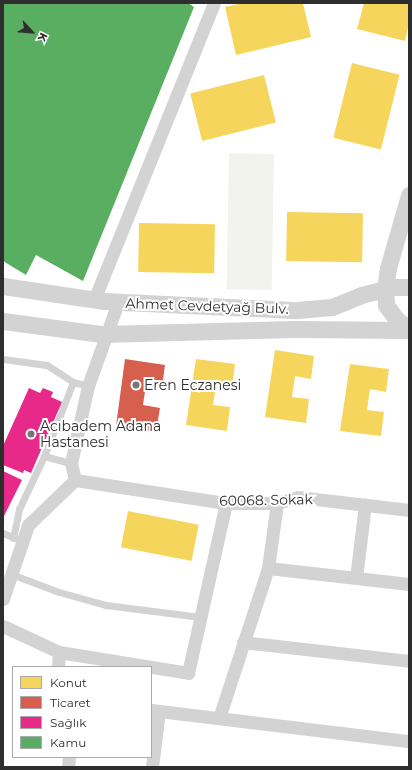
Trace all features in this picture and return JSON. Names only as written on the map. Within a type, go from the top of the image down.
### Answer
[{"type":"street","points":[[94,300],[214,3]]},
{"type":"street","points":[[409,195],[388,268],[385,289],[386,305],[396,319],[409,329]]},
{"type":"street","name":"Ahmet Cevdetyağ Bulv.","points":[[3,286],[94,300],[118,302],[297,310],[332,307],[361,295],[385,289],[409,287]]},
{"type":"street","points":[[3,599],[11,574],[17,540],[28,525],[75,480],[71,463],[88,386],[118,302]]},
{"type":"street","name":"Ahmet Cevdetyağ Bulv.","points":[[3,321],[106,334],[295,329],[409,329]]},
{"type":"street","name":"60068. Sokak","points":[[75,480],[226,503],[277,503],[298,497],[409,510]]},
{"type":"street","points":[[152,667],[188,673],[226,503]]},
{"type":"street","points":[[219,718],[268,568],[277,503]]},
{"type":"street","points":[[356,578],[365,505]]},
{"type":"street","points":[[268,568],[409,584]]},
{"type":"street","points":[[3,626],[59,652],[145,666]]},
{"type":"street","points":[[243,642],[409,661]]},
{"type":"street","points":[[58,666],[59,652]]},
{"type":"street","points":[[152,767],[155,710],[409,741]]},
{"type":"lane","points":[[3,359],[47,365],[74,382],[88,386]]},
{"type":"lane","points":[[3,533],[17,540],[19,509],[44,456],[74,382]]},
{"type":"lane","points":[[44,456],[71,463]]},
{"type":"lane","points":[[11,574],[59,592],[106,605],[200,617]]},
{"type":"shaded area","points":[[229,153],[274,154],[272,290],[227,289]]},
{"type":"building: Konut","points":[[242,3],[303,3],[311,37],[236,55],[225,7]]},
{"type":"building: Konut","points":[[364,3],[409,3],[409,23],[405,41],[357,29]]},
{"type":"building: Konut","points":[[352,63],[400,75],[381,150],[333,138]]},
{"type":"building: Konut","points":[[264,75],[276,123],[202,141],[190,93]]},
{"type":"building: Konut","points":[[287,212],[363,213],[362,262],[286,261]]},
{"type":"building: Konut","points":[[139,223],[215,224],[214,273],[138,272]]},
{"type":"building: Konut","points":[[275,350],[314,356],[311,379],[295,376],[292,397],[309,399],[306,423],[265,417]]},
{"type":"building: Konut","points":[[196,359],[235,364],[232,387],[216,385],[213,405],[230,407],[227,431],[186,425]]},
{"type":"building: Konut","points":[[350,364],[389,369],[386,392],[370,389],[367,410],[384,412],[381,436],[340,431]]},
{"type":"building: Konut","points":[[128,511],[199,525],[192,561],[121,547]]},
{"type":"building: Ticaret","points":[[125,359],[165,365],[162,387],[146,385],[143,405],[160,408],[156,432],[116,426]]},
{"type":"building: Sağlık","points":[[29,388],[40,393],[43,388],[53,392],[51,397],[62,402],[31,473],[24,470],[23,473],[3,465],[3,446]]},
{"type":"building: Sağlık","points":[[3,471],[22,480],[4,516],[3,516]]},
{"type":"building: Kamu","points":[[3,3],[188,3],[194,7],[83,281],[36,255],[26,275],[3,261]]},
{"type":"place","name":"Eren Eczanesi","points":[[136,385]]},
{"type":"place","name":"Acıbadem Adana Hastanesi","points":[[31,434]]}]
